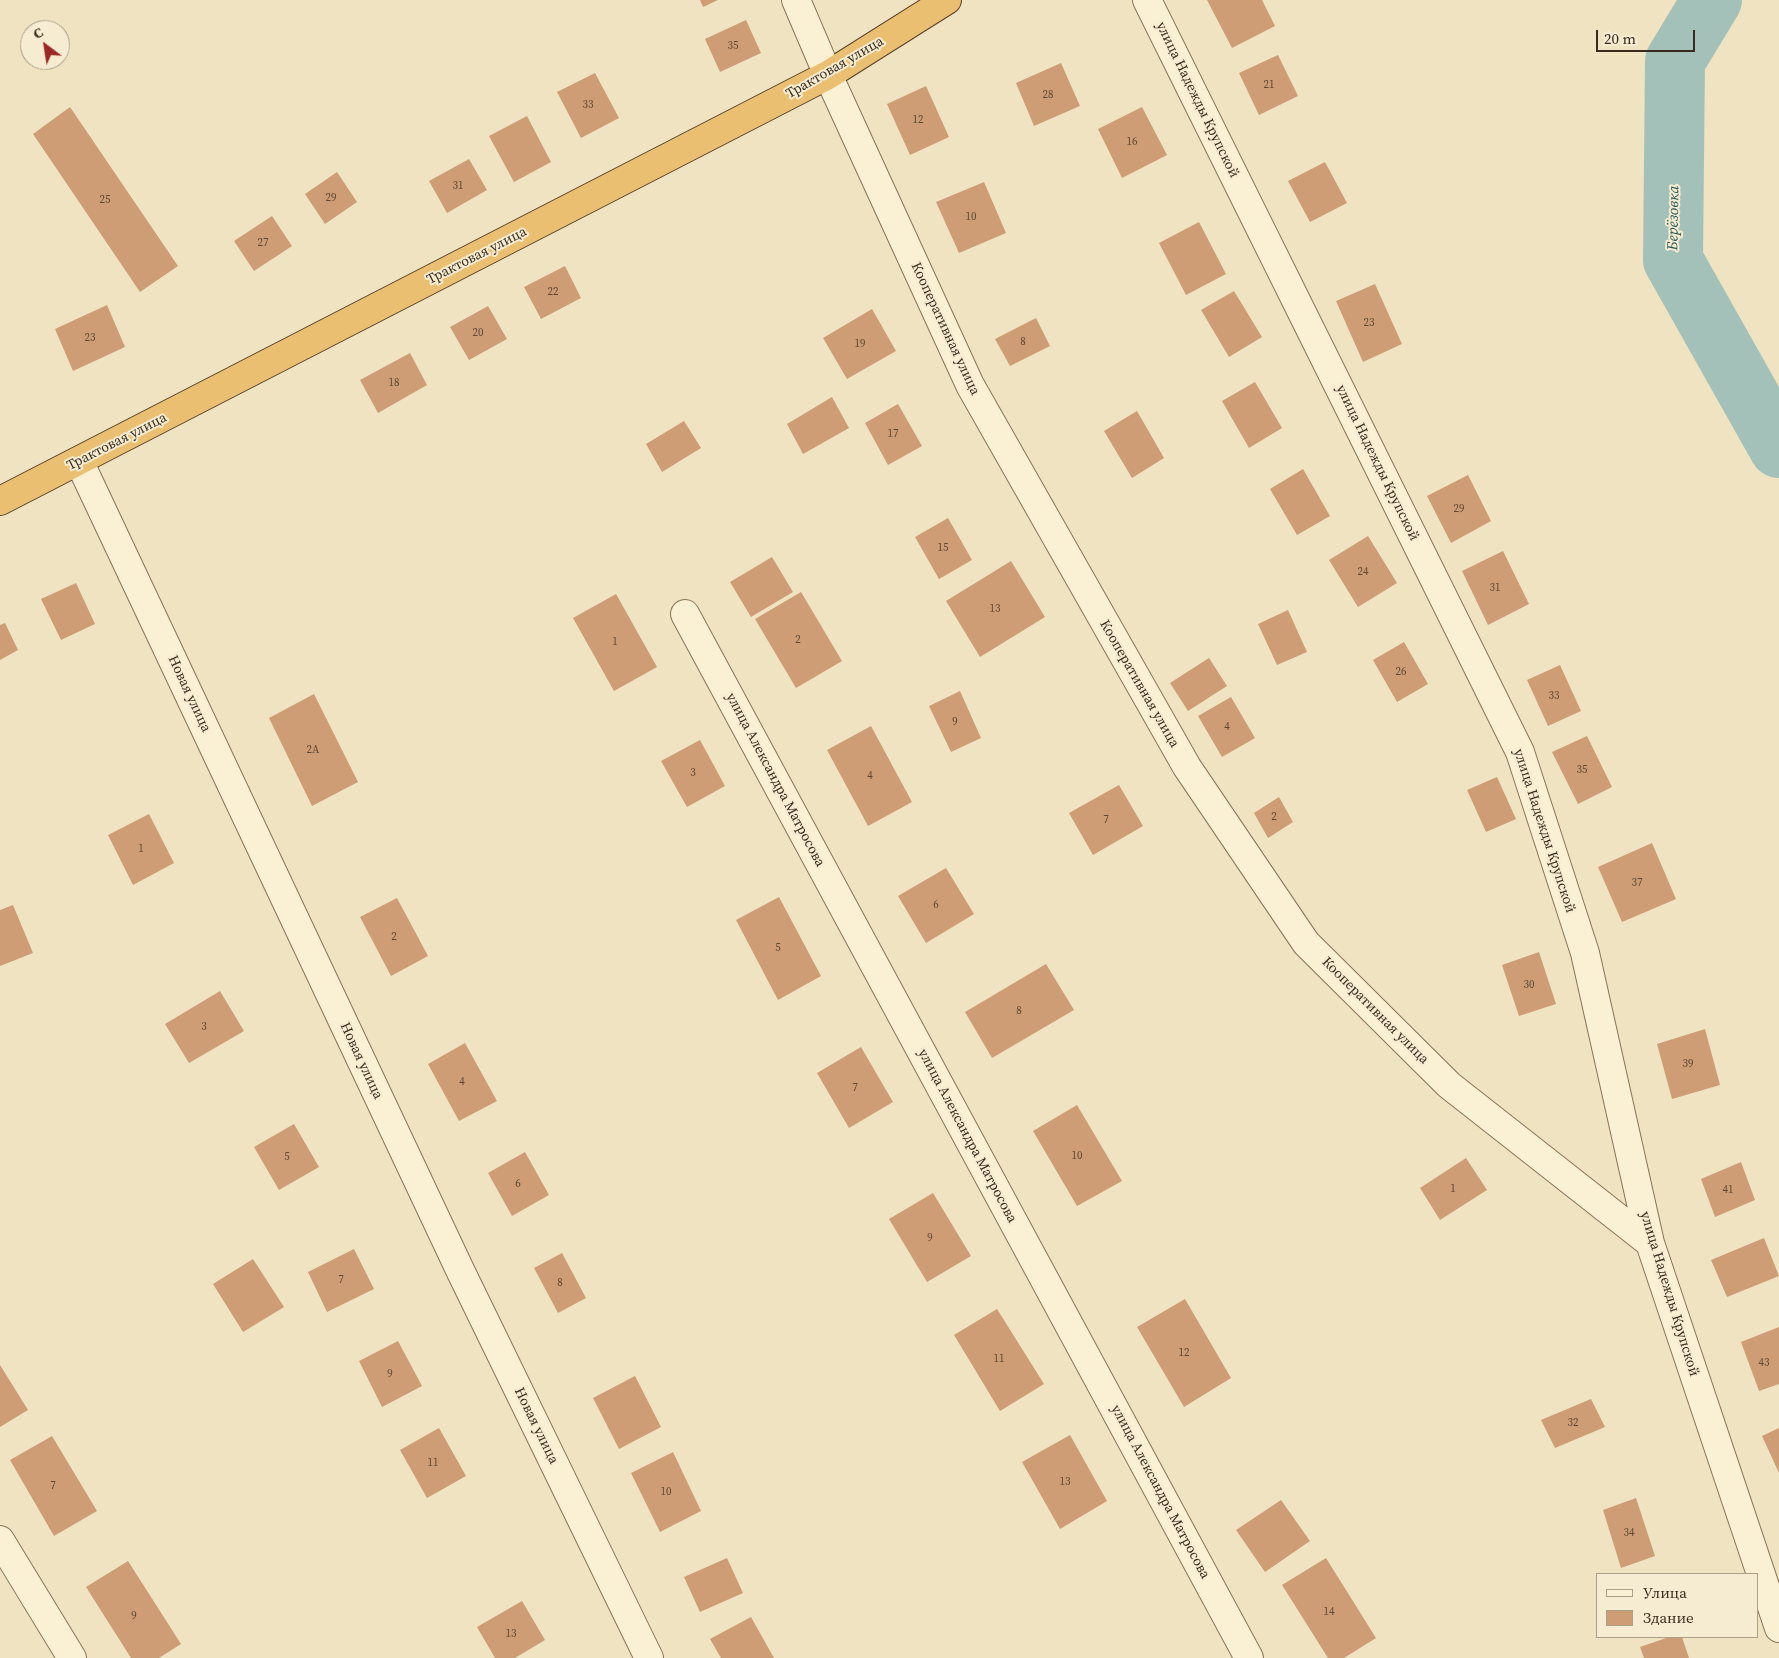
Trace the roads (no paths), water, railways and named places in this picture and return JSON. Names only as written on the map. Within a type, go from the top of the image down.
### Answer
[{"type":"highway","name":"Трактовая улица","points":[[0,501],[828,75],[947,0]]},
{"type":"street","name":"Кооперативная улица","points":[[796,0],[828,75],[970,385],[1187,767],[1306,943],[1449,1085],[1650,1243]]},
{"type":"street","name":"улица Надежды Крупской","points":[[1147,0],[1520,752],[1584,953],[1650,1243],[1779,1628]]},
{"type":"street","name":"Новая улица","points":[[79,461],[460,1270],[649,1658]]},
{"type":"street","name":"улица Александра Матросова","points":[[685,614],[1249,1658]]},
{"type":"street","points":[[0,1540],[72,1658]]},
{"type":"waterway","name":"Берёзовка","points":[[1712,0],[1675,61],[1673,260],[1779,448]]}]
